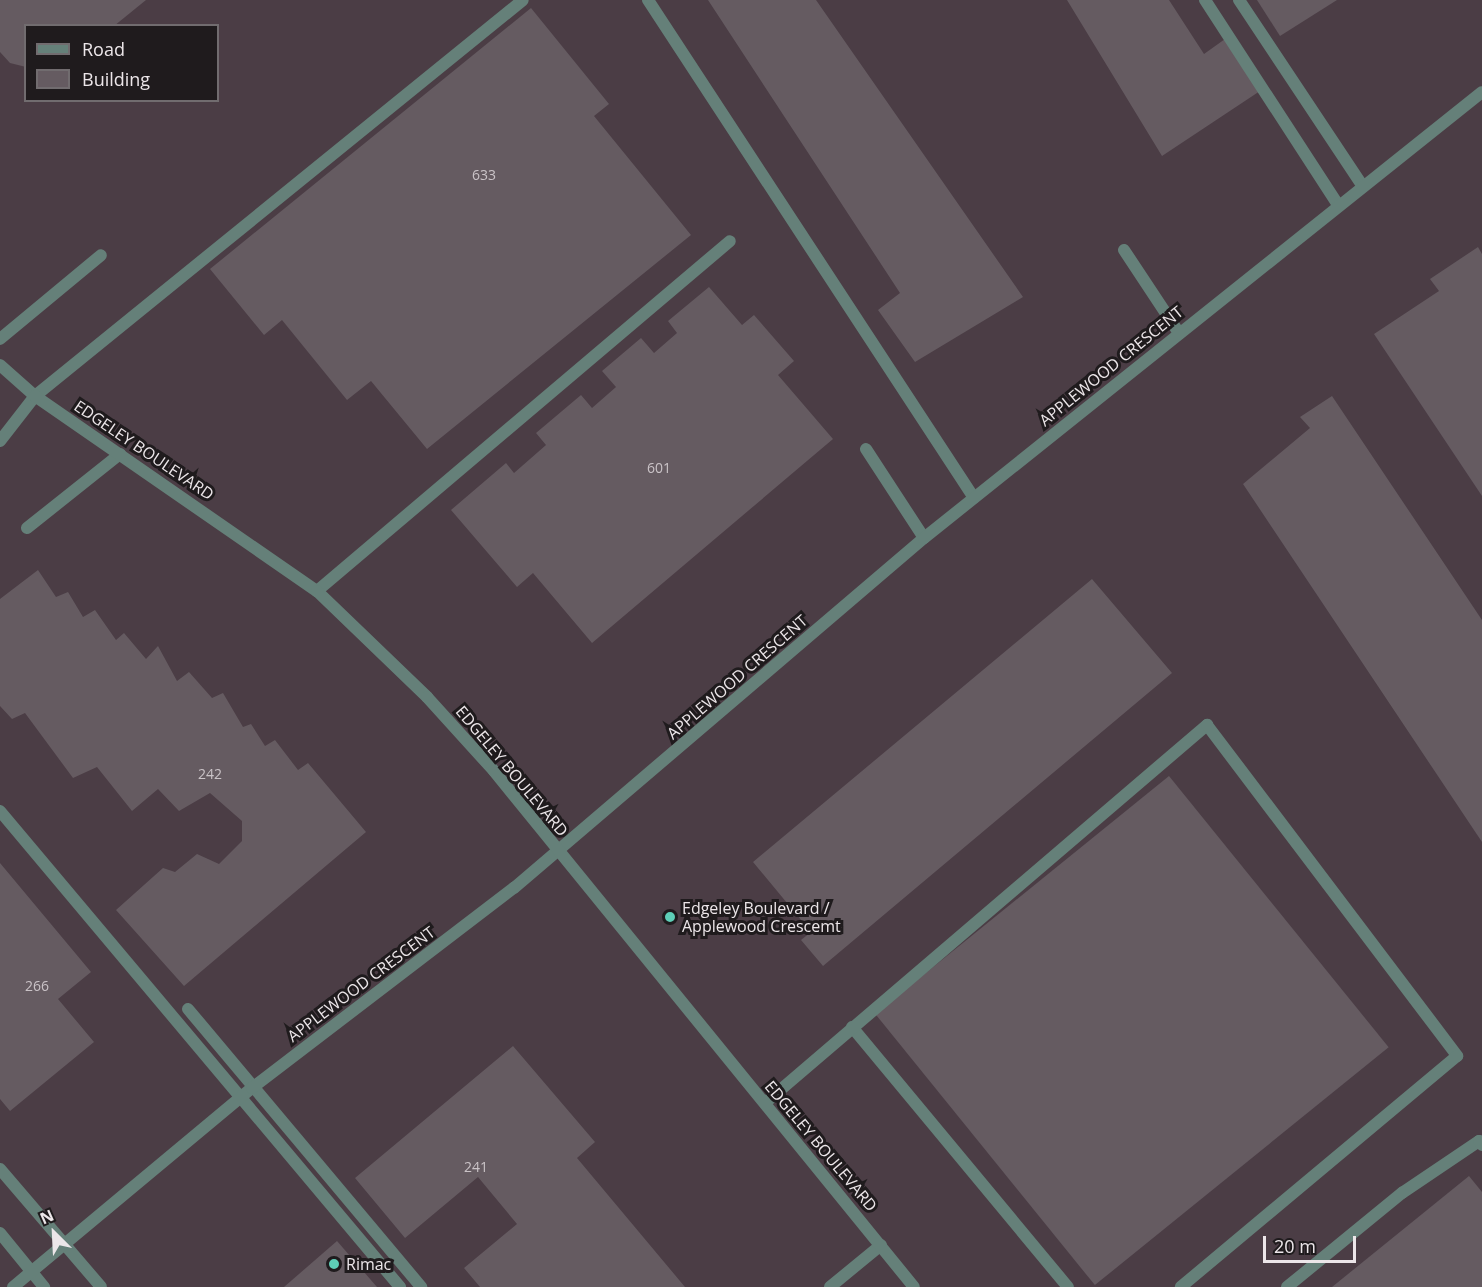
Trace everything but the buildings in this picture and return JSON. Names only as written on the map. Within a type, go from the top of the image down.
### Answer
[{"type":"street","points":[[0,441],[35,396],[523,0]]},
{"type":"street","points":[[648,0],[974,498]]},
{"type":"street","points":[[1205,0],[1338,205]]},
{"type":"street","points":[[1239,0],[1362,185]]},
{"type":"street","name":"APPLEWOOD CRESCENT","points":[[13,1287],[252,1088],[557,852],[924,538],[1362,185],[1482,92]]},
{"type":"street","points":[[317,591],[730,240]]},
{"type":"street","points":[[1124,249],[1179,333]]},
{"type":"street","points":[[0,339],[101,255]]},
{"type":"street","name":"EDGELEY BOULEVARD","points":[[0,364],[35,396],[317,591],[427,697],[765,1103],[881,1245],[907,1284]]},
{"type":"street","points":[[866,449],[924,538]]},
{"type":"street","points":[[27,528],[120,454]]},
{"type":"street","points":[[765,1103],[1207,725],[1457,1056],[1181,1287]]},
{"type":"street","points":[[0,811],[400,1287]]},
{"type":"street","points":[[188,1009],[421,1287]]},
{"type":"street","points":[[852,1027],[1068,1287]]},
{"type":"street","points":[[1287,1287],[1402,1193],[1479,1141],[1482,1145]]},
{"type":"street","points":[[0,1169],[101,1287]]},
{"type":"street","points":[[0,1233],[44,1287]]},
{"type":"street","points":[[830,1287],[881,1245]]},
{"type":"shaded area","points":[[0,0],[1482,0],[1482,1287],[0,1287]]},
{"type":"place","name":"Edgeley Boulevard / Applewood Crescemt","points":[[670,917]]},
{"type":"place","name":"Rimac","points":[[334,1264]]}]
